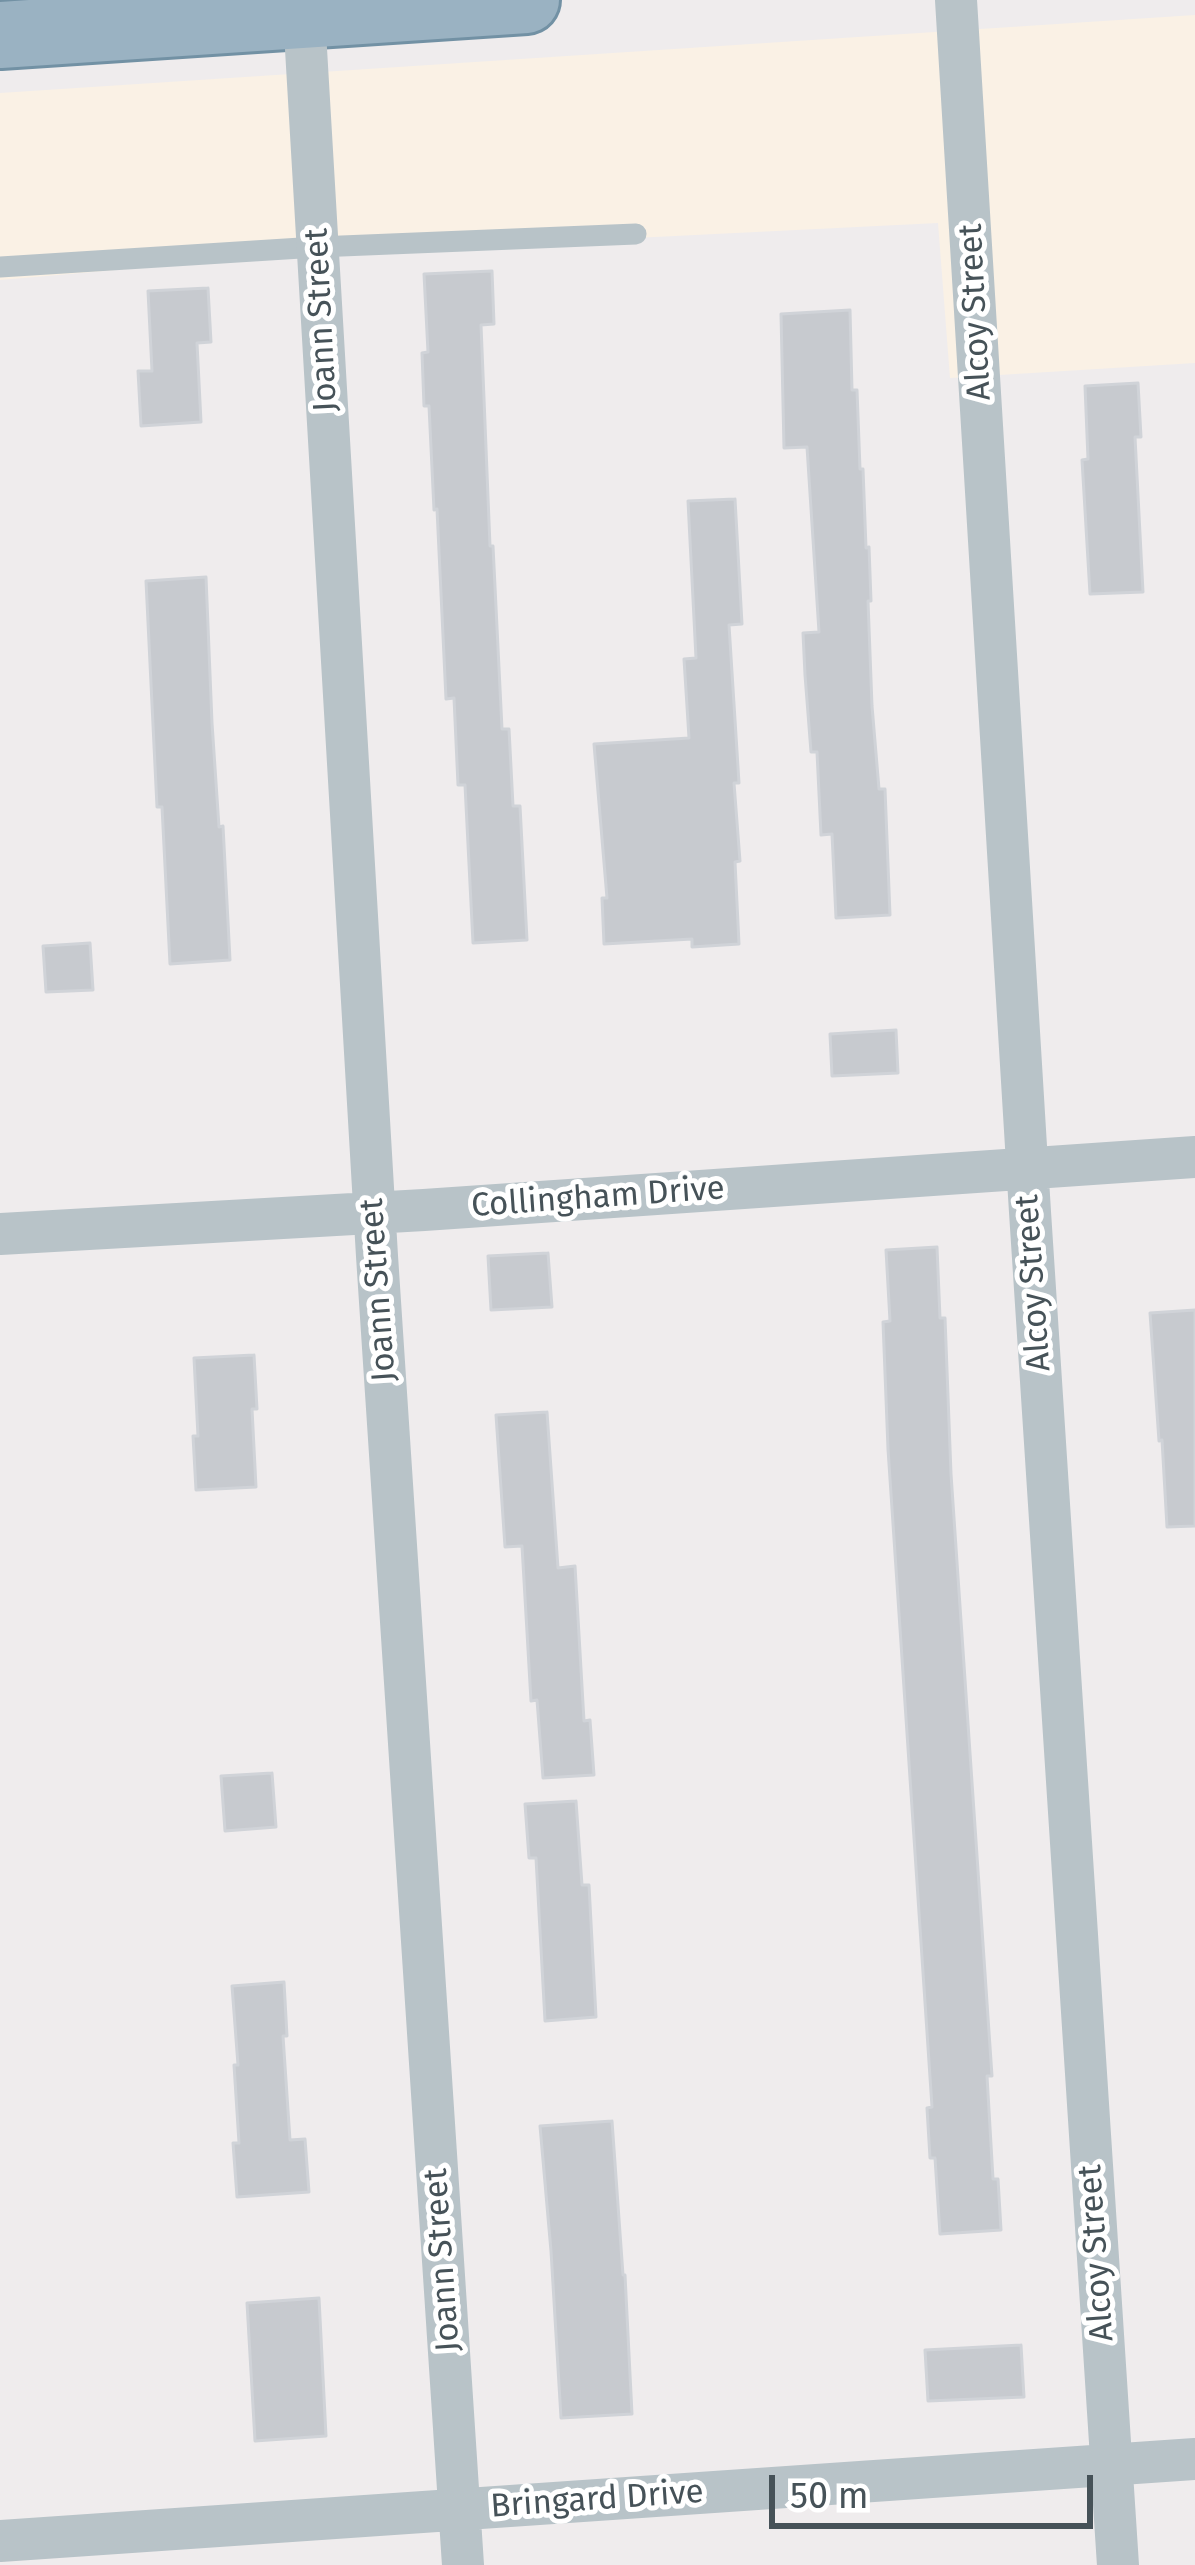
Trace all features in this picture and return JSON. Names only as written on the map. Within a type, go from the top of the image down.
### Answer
[{"type":"highway","points":[[0,35],[490,1]]},
{"type":"street","name":"Alcoy Street","points":[[956,0],[1118,2565]]},
{"type":"street","name":"Joann Street","points":[[304,15],[374,1213],[463,2565]]},
{"type":"street","name":"Collingham Drive","points":[[0,1234],[1195,1157]]},
{"type":"street","name":"Bringard Drive","points":[[0,2542],[1195,2459]]},
{"type":"lane","points":[[0,267],[637,234]]},
{"type":"shaded area","points":[[1195,15],[1195,363],[950,378],[938,223],[290,255],[0,280],[0,93]]},
{"type":"building","points":[[492,271],[494,324],[481,325],[490,546],[502,729],[509,729],[513,806],[520,806],[527,940],[473,943],[465,785],[458,785],[454,698],[446,699],[437,509],[429,406],[424,406],[422,353],[428,352],[424,274]]},
{"type":"building","points":[[208,288],[211,342],[197,343],[201,422],[141,426],[138,371],[152,371],[148,291]]},
{"type":"building","points":[[850,310],[852,390],[857,390],[869,547],[872,706],[879,789],[885,789],[890,915],[836,918],[832,834],[821,835],[817,752],[811,752],[805,675],[803,633],[819,632],[807,447],[784,448],[781,314]]},
{"type":"building","points":[[1138,383],[1141,437],[1135,437],[1143,592],[1090,594],[1082,460],[1088,459],[1085,386]]},
{"type":"building","points":[[735,499],[742,624],[729,625],[739,783],[734,783],[739,944],[692,947],[692,939],[604,944],[602,898],[607,898],[594,744],[689,738],[684,659],[696,658],[688,501]]},
{"type":"building","points":[[206,577],[230,960],[170,964],[146,581]]},
{"type":"building","points":[[90,943],[93,990],[46,992],[43,946]]},
{"type":"building","points":[[896,1030],[898,1073],[832,1076],[830,1034]]},
{"type":"building","points":[[937,1247],[992,2076],[987,2076],[993,2179],[998,2179],[1001,2230],[940,2234],[935,2158],[930,2158],[927,2108],[932,2107],[883,1322],[890,1321],[886,1250]]},
{"type":"building","points":[[548,1253],[552,1307],[491,1310],[488,1256]]},
{"type":"building","points":[[1195,1310],[1195,1526],[1167,1527],[1150,1313]]},
{"type":"building","points":[[254,1355],[256,1487],[196,1490],[194,1358]]},
{"type":"building","points":[[547,1412],[558,1568],[575,1566],[584,1721],[590,1720],[594,1775],[543,1778],[537,1700],[531,1701],[522,1546],[505,1547],[496,1415]]},
{"type":"building","points":[[272,1773],[276,1827],[225,1831],[221,1776]]},
{"type":"building","points":[[576,1801],[582,1885],[589,1885],[596,2017],[545,2021],[536,1858],[529,1858],[525,1804]]},
{"type":"building","points":[[284,1982],[290,2140],[305,2139],[309,2192],[237,2197],[233,2143],[239,2143],[234,2065],[238,2065],[232,1986]]},
{"type":"building","points":[[612,2121],[632,2414],[561,2418],[540,2126]]},
{"type":"building","points":[[319,2298],[326,2436],[255,2441],[247,2303]]},
{"type":"building","points":[[1021,2345],[1024,2397],[928,2401],[925,2350]]}]
